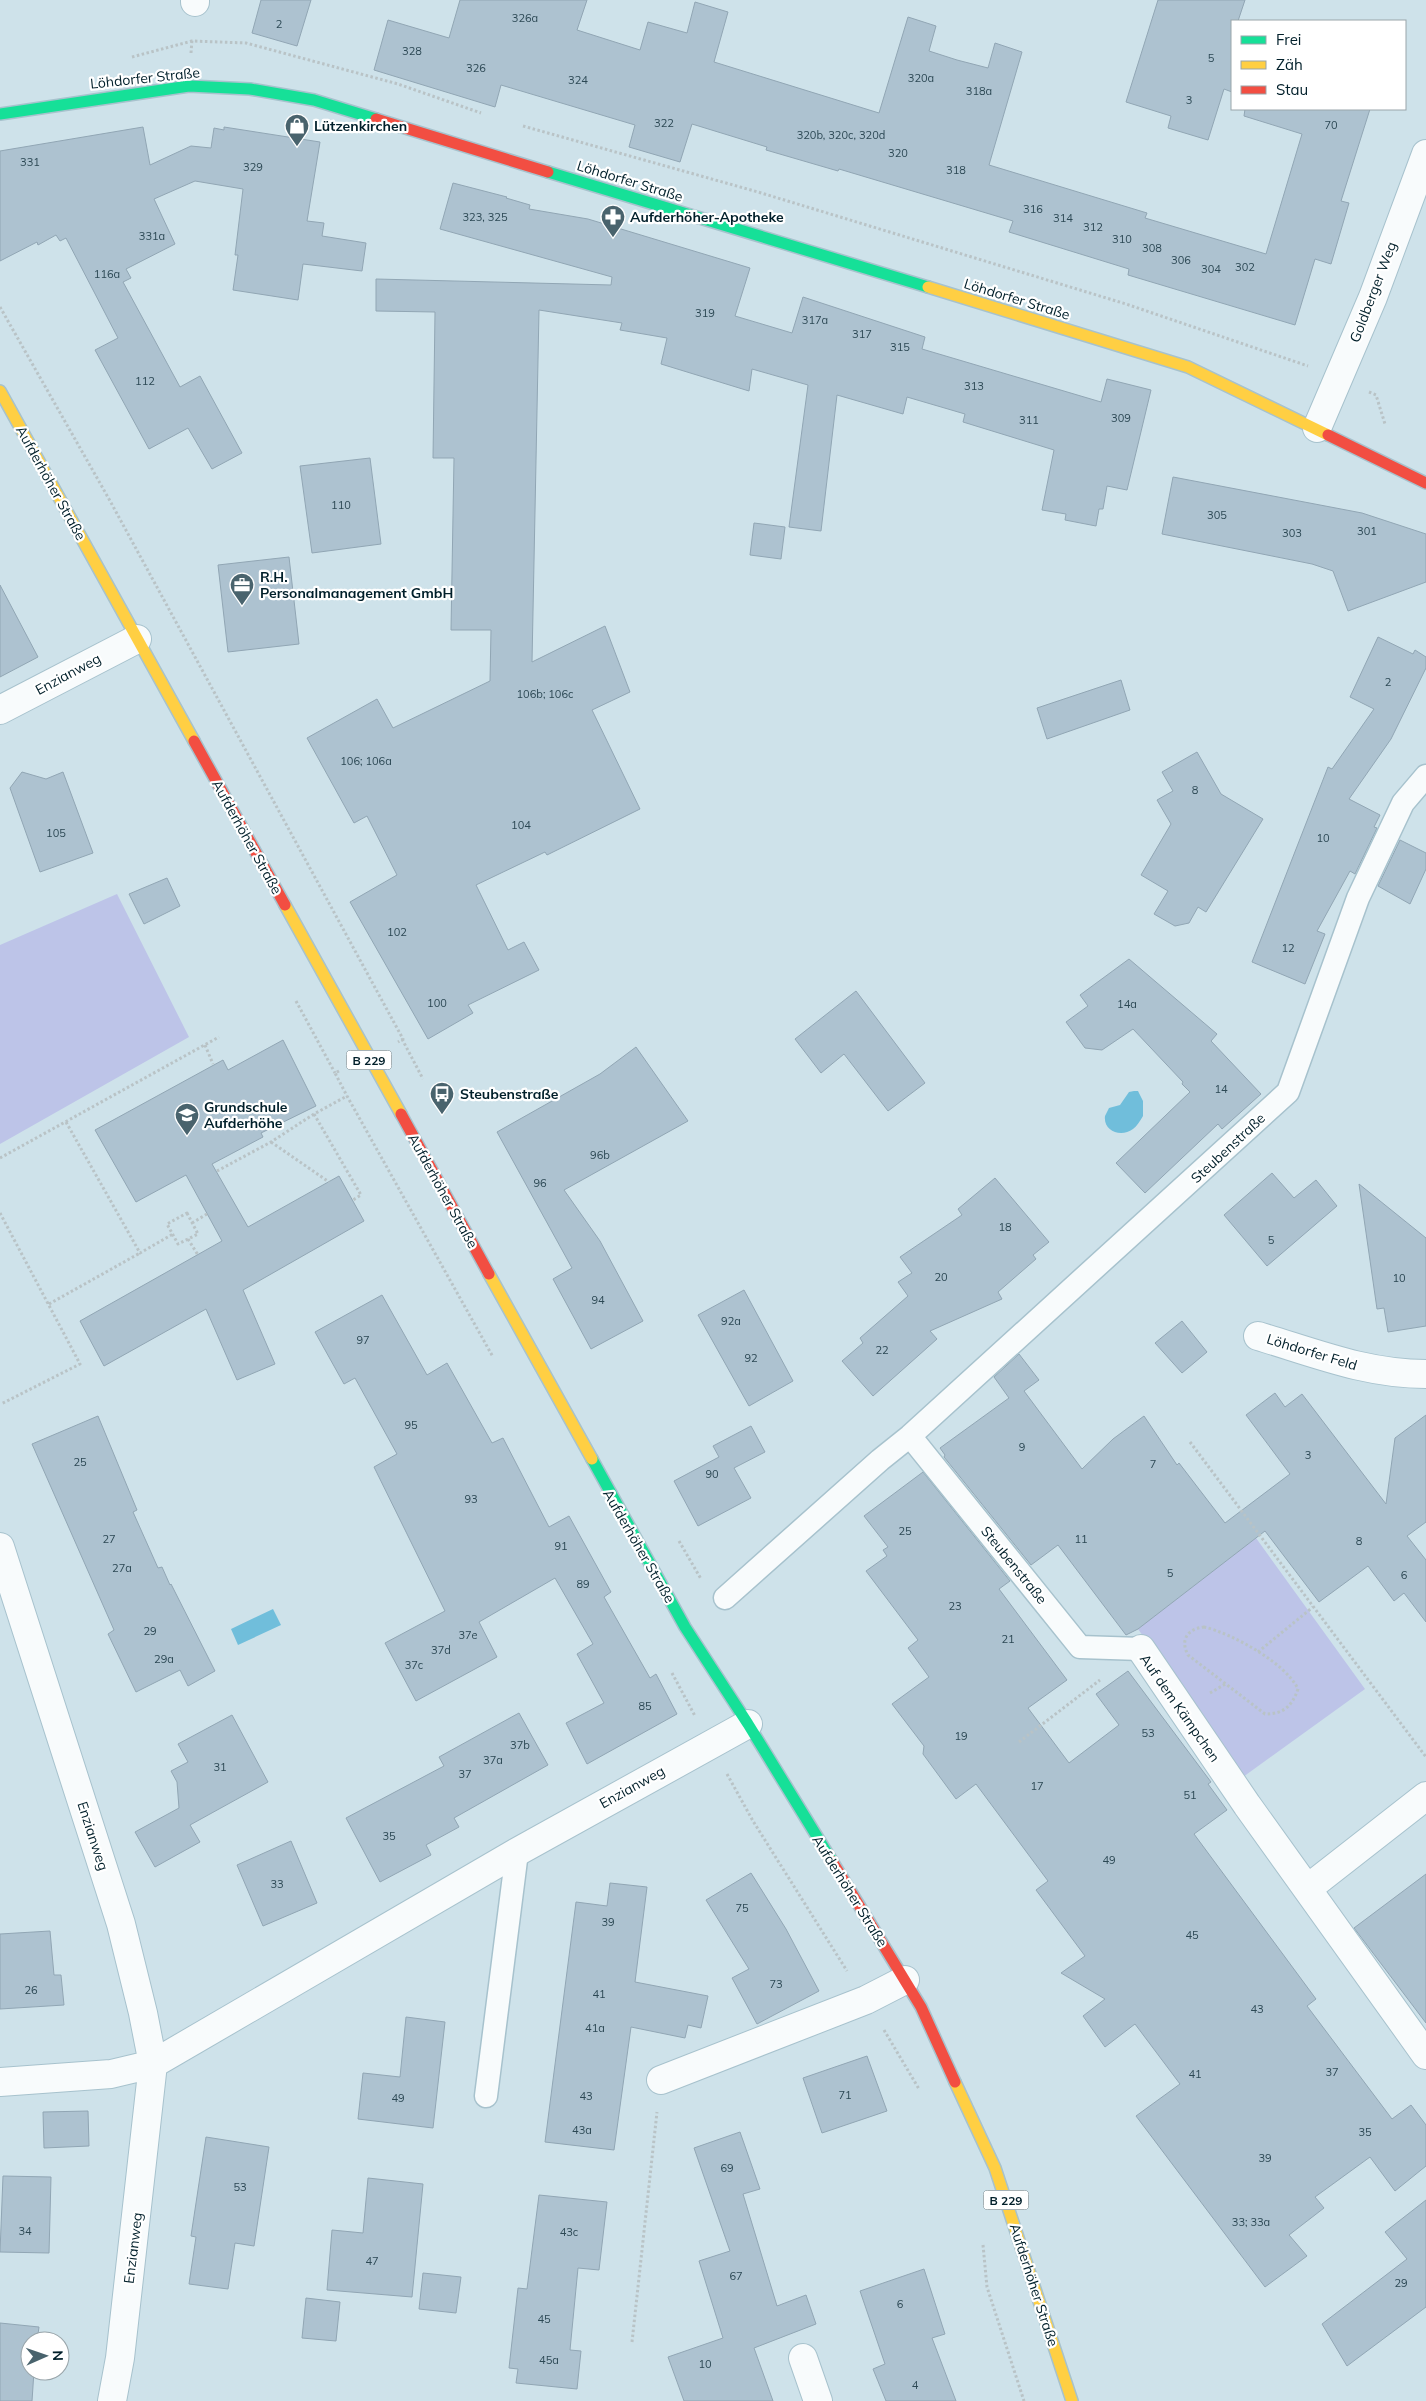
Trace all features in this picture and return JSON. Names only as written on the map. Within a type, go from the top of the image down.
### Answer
[{"type":"main road","name":"Löhdorfer Straße","points":[[0,114],[50,105],[189,86],[250,89],[314,100],[1188,367],[1317,428],[1426,483]]},
{"type":"main road","name":"Aufderhöher Straße","points":[[0,391],[685,1627],[748,1724],[921,2008],[996,2168],[1072,2401]]},
{"type":"street","name":"Goldberger Weg","points":[[1317,428],[1373,297],[1426,154]]},
{"type":"street","name":"Enzianweg","points":[[0,710],[137,639]]},
{"type":"street","name":"Löhdorfer Feld","points":[[1258,1336],[1341,1364],[1373,1370],[1426,1374]]},
{"type":"street","name":"Enzianweg","points":[[0,1547],[11,1613],[121,1924],[143,2014],[152,2064],[120,2358],[112,2401]]},
{"type":"street","name":"Auf dem Kämpchen","points":[[1141,1649],[1307,1889],[1426,2054]]},
{"type":"street","name":"Enzianweg","points":[[0,2082],[111,2074],[152,2064],[517,1852],[748,1724]]},
{"type":"street","points":[[1307,1889],[1426,1796]]},
{"type":"street","points":[[661,2080],[866,2000],[905,1980]]},
{"type":"street","points":[[803,2358],[818,2401]]},
{"type":"lane","name":"Steubenstraße","points":[[725,1598],[880,1460],[910,1436],[1288,1092],[1358,898],[1403,803],[1426,776]]},
{"type":"lane","name":"Steubenstraße","points":[[910,1436],[1080,1647],[1141,1649]]},
{"type":"lane","points":[[486,2096],[517,1852]]},
{"type":"path","points":[[189,86],[195,1]]},
{"type":"path","points":[[0,1158],[219,1037]]},
{"type":"path","points":[[204,1045],[213,1064]]},
{"type":"path","points":[[216,1171],[271,1142],[314,1114],[347,1096],[430,1246]]},
{"type":"path","points":[[314,1114],[361,1195],[353,1200]]},
{"type":"path","points":[[66,1122],[140,1253]]},
{"type":"path","points":[[271,1142],[329,1182]]},
{"type":"path","points":[[0,1213],[80,1364],[1,1404]]},
{"type":"path","points":[[187,1213],[198,1234],[178,1244],[173,1234],[167,1224],[187,1213]]},
{"type":"path","points":[[192,1223],[207,1214]]},
{"type":"path","points":[[49,1304],[173,1234]]},
{"type":"path","points":[[188,1239],[198,1255]]},
{"type":"path","points":[[1190,1442],[1426,1757]]},
{"type":"path","points":[[1258,1652],[1313,1607]]},
{"type":"path","points":[[1204,1627],[1215,1630],[1258,1652],[1293,1678],[1298,1689],[1294,1701],[1285,1711],[1276,1714],[1265,1714],[1188,1655],[1183,1646],[1184,1637],[1194,1628],[1204,1627]]},
{"type":"path","name":"Auf dem Kämpchen","points":[[1019,1742],[1141,1649]]},
{"type":"path","points":[[670,1669],[753,1821],[866,2000],[922,2094]]},
{"type":"path","points":[[632,2342],[661,2080]]},
{"type":"path","points":[[982,2237],[987,2287],[1024,2401]]},
{"type":"shaded area","points":[[117,894],[189,1037],[0,1144],[0,945]]},
{"type":"shaded area","points":[[1138,1091],[1143,1101],[1143,1116],[1136,1126],[1128,1132],[1114,1132],[1107,1126],[1105,1116],[1109,1108],[1120,1105],[1129,1092]]},
{"type":"shaded area","points":[[1256,1538],[1365,1689],[1243,1777],[1138,1629]]},
{"type":"shaded area","points":[[273,1609],[281,1625],[238,1645],[231,1629]]},
{"type":"building","points":[[261,0],[311,0],[297,46],[252,33]]},
{"type":"building","points":[[460,0],[587,0],[577,30],[640,50],[648,22],[687,33],[695,2],[728,12],[714,62],[879,113],[908,17],[936,26],[929,51],[957,60],[988,68],[995,43],[1022,52],[989,165],[1147,213],[1145,218],[1266,254],[1302,134],[1244,116],[1245,110],[1370,110],[1341,201],[1349,203],[1331,264],[1315,259],[1295,325],[1128,275],[1129,269],[1009,232],[1013,221],[839,169],[838,171],[766,150],[767,147],[692,124],[680,162],[629,147],[635,125],[501,85],[495,107],[374,70],[388,20],[449,38]]},
{"type":"building","points":[[1158,0],[1245,0],[1238,20],[1231,20],[1231,92],[1224,89],[1208,140],[1168,128],[1171,116],[1126,102]]},
{"type":"building","points":[[143,127],[150,165],[191,146],[211,148],[214,128],[224,130],[224,127],[320,142],[307,221],[324,223],[322,236],[366,243],[362,271],[303,264],[298,300],[233,290],[238,255],[235,255],[243,189],[195,181],[154,199],[175,244],[126,269],[131,278],[123,282],[180,387],[200,376],[242,453],[212,469],[188,428],[149,449],[95,350],[118,338],[66,238],[60,241],[56,235],[38,245],[37,242],[0,261],[0,151]]},
{"type":"building","points":[[453,183],[507,197],[530,205],[529,209],[588,219],[750,268],[735,316],[792,333],[803,297],[925,337],[922,349],[1101,402],[1107,379],[1151,390],[1127,490],[1107,486],[1103,509],[1099,509],[1096,526],[1065,520],[1066,514],[1042,510],[1054,450],[963,422],[965,414],[907,397],[903,414],[837,395],[821,531],[789,527],[808,385],[752,369],[749,391],[661,364],[667,338],[620,330],[622,323],[539,310],[532,662],[605,626],[630,692],[592,710],[640,809],[547,855],[545,852],[476,885],[508,950],[524,942],[539,970],[468,1005],[473,1013],[428,1039],[350,902],[397,875],[367,816],[354,823],[307,738],[377,699],[393,728],[490,681],[491,630],[451,630],[454,458],[433,458],[435,312],[376,311],[376,279],[611,285],[612,277],[440,229]]},
{"type":"building","points":[[370,458],[381,544],[312,553],[300,466]]},
{"type":"building","points":[[1173,477],[1362,513],[1426,534],[1426,582],[1348,611],[1333,571],[1312,564],[1162,534]]},
{"type":"building","points":[[754,523],[785,527],[781,559],[750,555]]},
{"type":"building","points":[[289,557],[299,644],[228,652],[218,565]]},
{"type":"building","points":[[0,585],[38,657],[0,677]]},
{"type":"building","points":[[1378,637],[1413,654],[1415,650],[1426,657],[1426,668],[1391,739],[1349,799],[1380,815],[1374,827],[1377,828],[1355,874],[1350,871],[1317,931],[1325,934],[1305,984],[1252,962],[1328,767],[1332,769],[1374,709],[1350,697]]},
{"type":"building","points":[[1121,680],[1130,710],[1047,739],[1037,708]]},
{"type":"building","points":[[1197,752],[1221,794],[1263,819],[1206,912],[1198,907],[1189,923],[1175,926],[1154,914],[1168,891],[1141,875],[1171,824],[1157,800],[1173,791],[1162,772]]},
{"type":"building","points":[[22,772],[46,779],[63,772],[93,853],[40,872],[10,788]]},
{"type":"building","points":[[1400,840],[1426,853],[1426,869],[1410,904],[1378,886]]},
{"type":"building","points":[[167,878],[180,906],[144,924],[129,894]]},
{"type":"building","points":[[1129,959],[1217,1034],[1211,1041],[1261,1094],[1222,1129],[1218,1124],[1145,1193],[1116,1163],[1190,1092],[1182,1084],[1183,1082],[1133,1029],[1102,1050],[1085,1048],[1066,1022],[1088,1006],[1080,995]]},
{"type":"building","points":[[856,991],[925,1083],[888,1111],[844,1054],[821,1073],[795,1039]]},
{"type":"building","points":[[283,1040],[316,1106],[261,1133],[263,1137],[212,1164],[248,1227],[339,1176],[364,1221],[243,1290],[275,1364],[237,1380],[206,1309],[104,1366],[80,1321],[222,1241],[186,1175],[136,1202],[95,1130],[223,1060],[228,1070]]},
{"type":"building","points":[[636,1047],[688,1121],[564,1190],[600,1241],[643,1321],[591,1349],[553,1279],[572,1268],[497,1132],[600,1074]]},
{"type":"building","points":[[1272,1173],[1294,1198],[1316,1180],[1337,1206],[1267,1266],[1224,1215]]},
{"type":"building","points":[[995,1178],[1049,1242],[1033,1255],[1036,1259],[998,1292],[1002,1299],[930,1331],[937,1339],[873,1396],[842,1361],[863,1343],[860,1338],[908,1296],[898,1282],[912,1273],[900,1257],[962,1215],[958,1209]]},
{"type":"building","points":[[1359,1184],[1426,1238],[1426,1326],[1388,1332],[1384,1308],[1377,1309]]},
{"type":"building","points":[[744,1290],[793,1381],[749,1406],[698,1315]]},
{"type":"building","points":[[382,1295],[427,1375],[447,1363],[492,1443],[503,1438],[549,1527],[569,1516],[611,1592],[604,1597],[650,1678],[656,1674],[677,1714],[587,1764],[566,1723],[604,1703],[577,1654],[593,1644],[555,1578],[479,1622],[497,1657],[416,1701],[385,1643],[445,1611],[374,1467],[397,1454],[355,1378],[344,1384],[315,1332]]},
{"type":"building","points":[[1182,1321],[1207,1352],[1182,1373],[1155,1343]]},
{"type":"building","points":[[1019,1354],[1039,1380],[1024,1391],[1082,1469],[1113,1439],[1144,1416],[1177,1465],[1179,1463],[1225,1523],[1290,1474],[1246,1415],[1275,1393],[1285,1407],[1302,1394],[1386,1504],[1395,1438],[1426,1415],[1426,1522],[1407,1536],[1426,1560],[1426,1622],[1404,1593],[1394,1601],[1368,1566],[1319,1602],[1265,1531],[1138,1629],[1126,1635],[1058,1545],[1031,1565],[944,1457],[945,1455],[940,1448],[1009,1398],[994,1377]]},
{"type":"building","points":[[98,1416],[137,1510],[133,1512],[158,1568],[162,1567],[215,1671],[188,1686],[180,1670],[136,1692],[108,1634],[114,1630],[32,1444]]},
{"type":"building","points":[[751,1426],[765,1452],[734,1468],[751,1498],[698,1526],[674,1481],[719,1457],[713,1446]]},
{"type":"building","points":[[923,1472],[1010,1581],[999,1589],[1067,1680],[1028,1708],[1069,1763],[1119,1725],[1096,1694],[1128,1671],[1211,1782],[1208,1784],[1227,1810],[1194,1834],[1316,1999],[1307,2006],[1392,2119],[1411,2105],[1426,2125],[1426,2166],[1395,2191],[1370,2157],[1315,2197],[1324,2208],[1289,2235],[1307,2256],[1265,2287],[1136,2116],[1180,2084],[1135,2024],[1105,2047],[1083,2016],[1105,1999],[1061,1973],[1085,1956],[1036,1890],[1048,1881],[976,1784],[956,1799],[923,1754],[924,1746],[892,1704],[929,1677],[908,1648],[918,1640],[866,1571],[887,1556],[883,1550],[888,1547],[864,1516]]},
{"type":"building","points":[[519,1713],[548,1765],[454,1818],[459,1827],[426,1845],[431,1855],[380,1882],[346,1818],[444,1766],[439,1757]]},
{"type":"building","points":[[232,1715],[268,1782],[190,1825],[200,1842],[155,1867],[135,1832],[179,1808],[177,1782],[171,1771],[188,1762],[178,1744]]},
{"type":"building","points":[[291,1841],[317,1903],[263,1926],[237,1865]]},
{"type":"building","points":[[751,1873],[786,1929],[819,1991],[757,2024],[732,1978],[749,1969],[706,1900]]},
{"type":"building","points":[[1426,1874],[1426,2023],[1354,1928]]},
{"type":"building","points":[[610,1883],[647,1887],[635,1982],[708,1996],[701,2028],[688,2025],[685,2038],[631,2027],[614,2150],[545,2142],[576,1902],[607,1906]]},
{"type":"building","points":[[50,1931],[54,1975],[61,1975],[64,2005],[0,2009],[0,1934]]},
{"type":"building","points":[[406,2017],[445,2022],[433,2128],[358,2119],[363,2073],[400,2077]]},
{"type":"building","points":[[867,2056],[887,2111],[822,2133],[803,2078]]},
{"type":"building","points":[[88,2111],[89,2146],[44,2148],[43,2112]]},
{"type":"building","points":[[740,2132],[760,2189],[743,2194],[777,2306],[806,2295],[816,2324],[754,2348],[773,2401],[684,2401],[668,2357],[723,2338],[699,2261],[730,2251],[694,2148]]},
{"type":"building","points":[[206,2137],[269,2147],[254,2246],[235,2243],[228,2289],[189,2284],[196,2237],[191,2236]]},
{"type":"building","points":[[3,2176],[51,2177],[49,2253],[0,2252]]},
{"type":"building","points":[[368,2178],[423,2184],[412,2297],[327,2290],[332,2230],[363,2233]]},
{"type":"building","points":[[539,2195],[607,2202],[599,2270],[578,2268],[570,2350],[581,2351],[577,2389],[516,2383],[518,2369],[509,2368],[518,2288],[527,2289]]},
{"type":"building","points":[[1426,2200],[1426,2307],[1347,2366],[1322,2324],[1407,2259],[1385,2232]]},
{"type":"building","points":[[924,2269],[945,2334],[932,2338],[956,2401],[886,2401],[873,2369],[885,2364],[860,2291]]},
{"type":"building","points":[[423,2273],[461,2277],[456,2313],[419,2309]]},
{"type":"building","points":[[306,2298],[340,2302],[336,2341],[302,2338]]},
{"type":"building","points":[[0,2323],[39,2327],[38,2331],[20,2331],[20,2381],[33,2381],[32,2401],[0,2401]]},
{"type":"traffic: fast","points":[[0,114],[189,86],[250,89],[314,100],[376,119]]},
{"type":"traffic: fast","points":[[548,172],[928,287]]},
{"type":"traffic: fast","points":[[592,1459],[685,1627],[748,1724],[832,1861]]},
{"type":"traffic: slow","points":[[928,287],[1188,367],[1328,435]]},
{"type":"traffic: slow","points":[[0,391],[194,741]]},
{"type":"traffic: slow","points":[[285,905],[401,1114]]},
{"type":"traffic: slow","points":[[489,1274],[592,1459]]},
{"type":"traffic: slow","points":[[955,2082],[995,2168],[1072,2401]]},
{"type":"traffic: jam","points":[[376,119],[548,172]]},
{"type":"traffic: jam","points":[[1328,435],[1426,483]]},
{"type":"traffic: jam","points":[[194,741],[285,905]]},
{"type":"traffic: jam","points":[[401,1114],[489,1274]]},
{"type":"traffic: jam","points":[[832,1861],[921,2007],[955,2082]]},
{"type":"place","name":"Lützenkirchen","points":[[297,147]]},
{"type":"place","name":"Aufderhöher-Apotheke","points":[[613,238]]},
{"type":"place","name":"R.H. Personalmanagement GmbH","points":[[242,606]]},
{"type":"place","name":"Steubenstraße","points":[[442,1115]]},
{"type":"place","name":"Grundschule Aufderhöhe","points":[[187,1136]]}]
